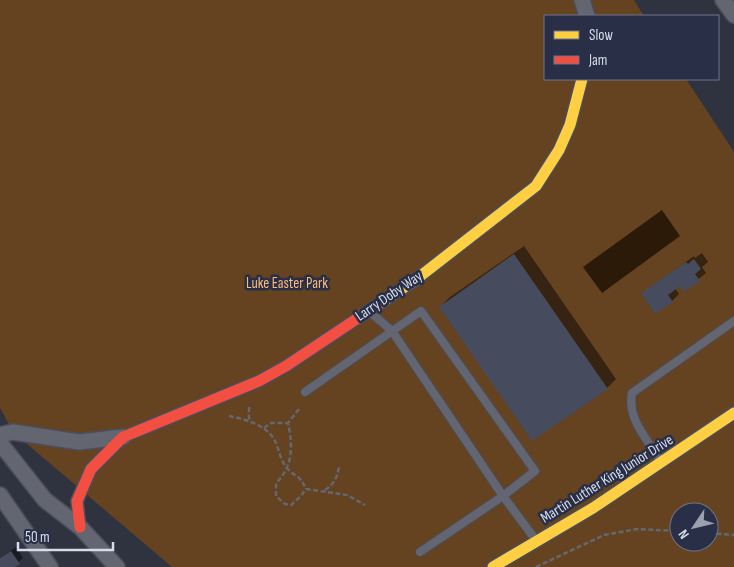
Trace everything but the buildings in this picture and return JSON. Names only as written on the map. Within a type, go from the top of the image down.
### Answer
[{"type":"street","points":[[582,0],[587,15]]},
{"type":"street","points":[[723,0],[734,15]]},
{"type":"street","name":"Larry Doby Way","points":[[0,436],[12,432],[79,442],[123,437],[259,381],[286,366],[414,281],[536,186],[559,150],[570,124],[582,80]]},
{"type":"street","name":"Martin Luther King Junior Drive","points":[[493,567],[593,508],[734,413]]},
{"type":"street","name":"Larry Doby Way","points":[[80,527],[77,501],[91,469],[123,437]]},
{"type":"street","points":[[0,443],[45,500],[80,527],[117,567]]},
{"type":"street","points":[[0,495],[50,567]]},
{"type":"lane","points":[[368,311],[392,331],[503,496],[536,541]]},
{"type":"lane","points":[[305,392],[421,311],[535,471],[503,496],[420,552]]},
{"type":"lane","points":[[662,462],[632,417],[630,405],[632,393],[734,321]]},
{"type":"path","points":[[249,406],[249,421]]},
{"type":"path","points":[[299,409],[288,423],[291,447],[288,468],[286,474],[276,483],[276,496],[284,504],[291,505],[306,489]]},
{"type":"path","points":[[229,416],[249,421],[264,428],[275,440],[288,468],[301,478],[306,489]]},
{"type":"path","points":[[264,428],[272,423],[288,423]]},
{"type":"path","points":[[323,491],[332,486],[337,478],[339,467]]},
{"type":"path","points":[[306,489],[347,496],[365,504]]},
{"type":"path","points":[[536,567],[604,535],[637,529],[669,531]]},
{"type":"path","points":[[719,534],[734,535]]},
{"type":"green space","name":"Luke Easter Park","points":[[0,0],[634,0],[643,15],[544,15],[544,80],[687,80],[734,152],[734,567],[172,567],[13,432],[0,408]]},
{"type":"shaded area","points":[[662,210],[680,236],[602,293],[583,267]]},
{"type":"traffic: slow","points":[[385,300],[414,281],[536,186],[559,150],[570,125],[582,80]]},
{"type":"traffic: slow","points":[[493,567],[593,508],[734,413]]},
{"type":"traffic: jam","points":[[80,527],[77,501],[91,469],[123,437],[259,381],[286,366],[385,300]]}]
